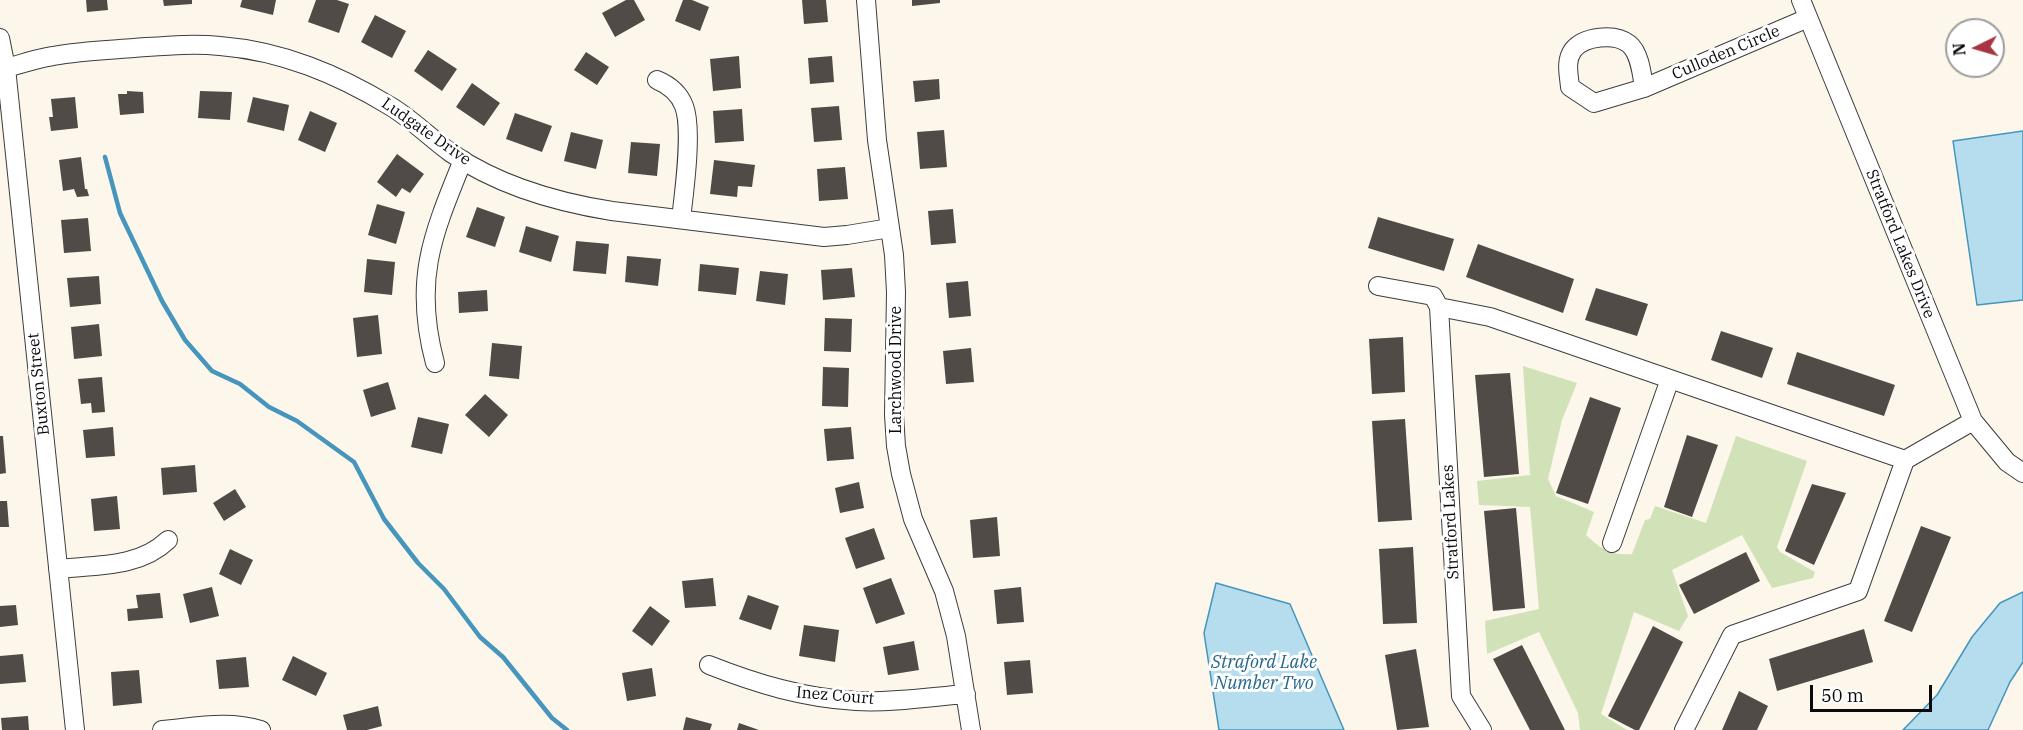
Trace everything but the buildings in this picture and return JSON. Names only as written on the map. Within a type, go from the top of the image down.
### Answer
[{"type":"street","name":"Larchwood Drive","points":[[866,0],[876,140],[894,255],[896,292],[894,415],[901,474],[913,519],[944,591],[956,636],[971,730]]},
{"type":"street","name":"Stratford Lakes Drive","points":[[1801,0],[1973,421],[2007,462],[2023,473]]},
{"type":"street","name":"Culloden Circle","points":[[1644,88],[1640,64],[1630,45],[1613,36],[1590,39],[1573,50],[1568,65],[1570,87],[1594,103],[1644,88],[1808,18]]},
{"type":"street","name":"Buxton Street","points":[[0,38],[75,730]]},
{"type":"street","name":"Ludgate Drive","points":[[3,69],[54,55],[102,50],[177,45],[219,46],[259,51],[326,71],[393,107],[463,160],[501,181],[578,206],[824,237],[890,228]]},
{"type":"street","points":[[657,80],[667,84],[677,94],[684,107],[687,157],[681,219]]},
{"type":"street","points":[[435,363],[426,312],[427,271],[437,224],[463,160]]},
{"type":"street","points":[[1378,286],[1433,296],[1439,308],[1490,317],[1905,460]]},
{"type":"street","name":"Stratford Lakes","points":[[1439,308],[1461,696],[1482,730]]},
{"type":"street","points":[[1612,543],[1670,379]]},
{"type":"street","points":[[1684,730],[1732,635],[1858,591],[1905,460],[1973,421]]},
{"type":"street","points":[[58,569],[132,561],[150,555],[168,540]]},
{"type":"street","name":"Inez Court","points":[[709,665],[776,689],[814,697],[858,701],[966,694]]},
{"type":"street","points":[[162,730],[226,724],[261,730]]},
{"type":"green space","points":[[1523,366],[1577,383],[1562,420],[1548,479],[1556,496],[1594,512],[1586,535],[1612,553],[1632,554],[1645,520],[1650,519],[1655,506],[1706,523],[1736,436],[1807,461],[1777,547],[1780,552],[1815,572],[1813,578],[1772,588],[1742,535],[1672,570],[1688,616],[1679,631],[1634,612],[1601,714],[1627,730],[1580,730],[1578,713],[1539,632],[1487,654],[1485,621],[1539,609],[1530,507],[1479,505],[1477,481],[1530,475]]},
{"type":"water","points":[[2023,131],[2023,300],[1977,305],[1953,141]]},
{"type":"water","name":"Straford Lake Number Two","points":[[1216,583],[1290,604],[1344,730],[1219,730],[1204,633]]},
{"type":"water","points":[[2023,592],[2023,662],[2010,682],[1988,730],[1903,730],[1937,695],[1972,637],[2000,603]]},
{"type":"waterway","points":[[105,157],[120,213],[162,301],[185,340],[212,371],[240,384],[269,407],[297,421],[354,462],[384,519],[418,563],[444,589],[480,637],[503,657],[552,718],[567,730]]}]
